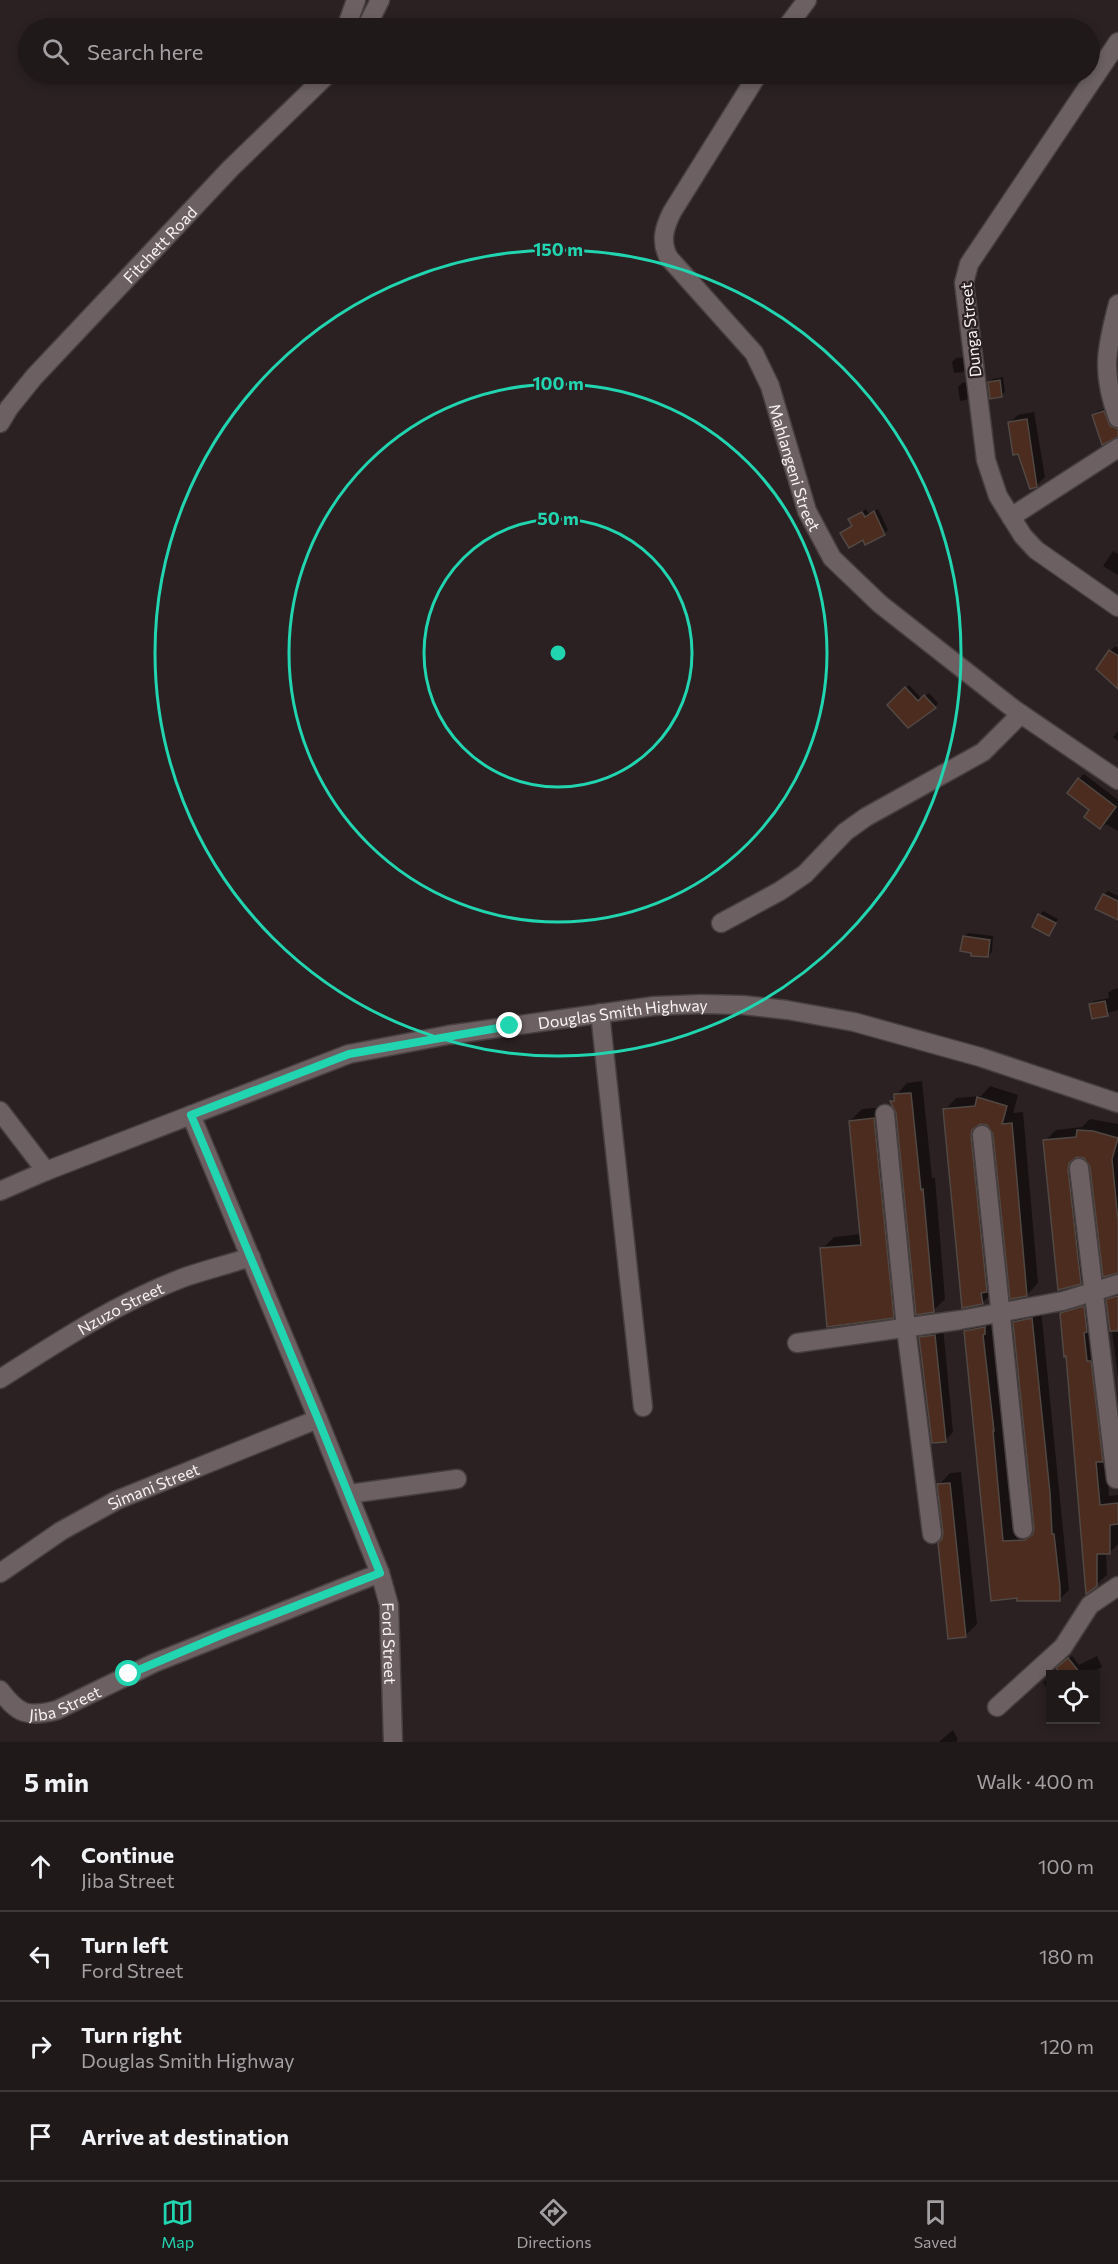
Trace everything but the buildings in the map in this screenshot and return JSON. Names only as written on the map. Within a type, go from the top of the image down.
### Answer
[{"type":"street","points":[[350,18],[356,0]]},
{"type":"street","points":[[371,18],[380,0]]},
{"type":"street","points":[[794,18],[807,0]]},
{"type":"street","name":"Dunga Street","points":[[1100,81],[1111,66],[1118,42]]},
{"type":"street","name":"Fitchett Road","points":[[0,423],[34,377],[231,168],[318,84]]},
{"type":"street","name":"Mahlangeni Street","points":[[752,84],[672,212],[666,225],[664,249],[675,265],[754,353],[770,386],[807,511],[832,558],[880,604],[1021,714],[1118,780]]},
{"type":"street","name":"Dunga Street","points":[[1098,84],[969,264],[965,276],[965,295],[986,460],[998,496],[1036,550],[1118,607]]},
{"type":"street","points":[[1118,304],[1106,349],[1106,369],[1111,399],[1118,418]]},
{"type":"street","points":[[1011,517],[1118,448]]},
{"type":"street","points":[[721,923],[780,891],[805,874],[845,832],[866,818],[983,752],[1021,714]]},
{"type":"street","name":"Douglas Smith Highway","points":[[0,1191],[45,1171],[349,1054],[510,1026],[654,1006],[701,1004],[787,1010],[854,1022],[980,1057],[1118,1103]]},
{"type":"street","points":[[594,1014],[643,1407]]},
{"type":"street","points":[[0,1111],[45,1171]]},
{"type":"street","points":[[885,1114],[906,1328],[932,1534]]},
{"type":"street","name":"Ford Street","points":[[191,1115],[380,1573],[389,1605],[393,1742]]},
{"type":"street","points":[[982,1135],[1023,1529]]},
{"type":"street","points":[[1079,1168],[1116,1479]]},
{"type":"street","name":"Nzuzo Street","points":[[0,1379],[71,1334],[127,1303],[185,1277],[251,1257]]},
{"type":"street","points":[[797,1343],[906,1328],[1063,1301],[1118,1284]]},
{"type":"street","name":"Simani Street","points":[[0,1573],[61,1531],[117,1500],[318,1419]]},
{"type":"street","points":[[349,1494],[457,1479]]},
{"type":"street","name":"Jiba Street","points":[[0,1690],[16,1710],[22,1713],[41,1714],[57,1710],[154,1663],[380,1573]]},
{"type":"street","points":[[997,1707],[1063,1647],[1090,1605],[1118,1586]]},
{"type":"route","points":[[129,1674],[226,1633],[380,1573],[191,1115],[349,1054],[510,1026]]}]
